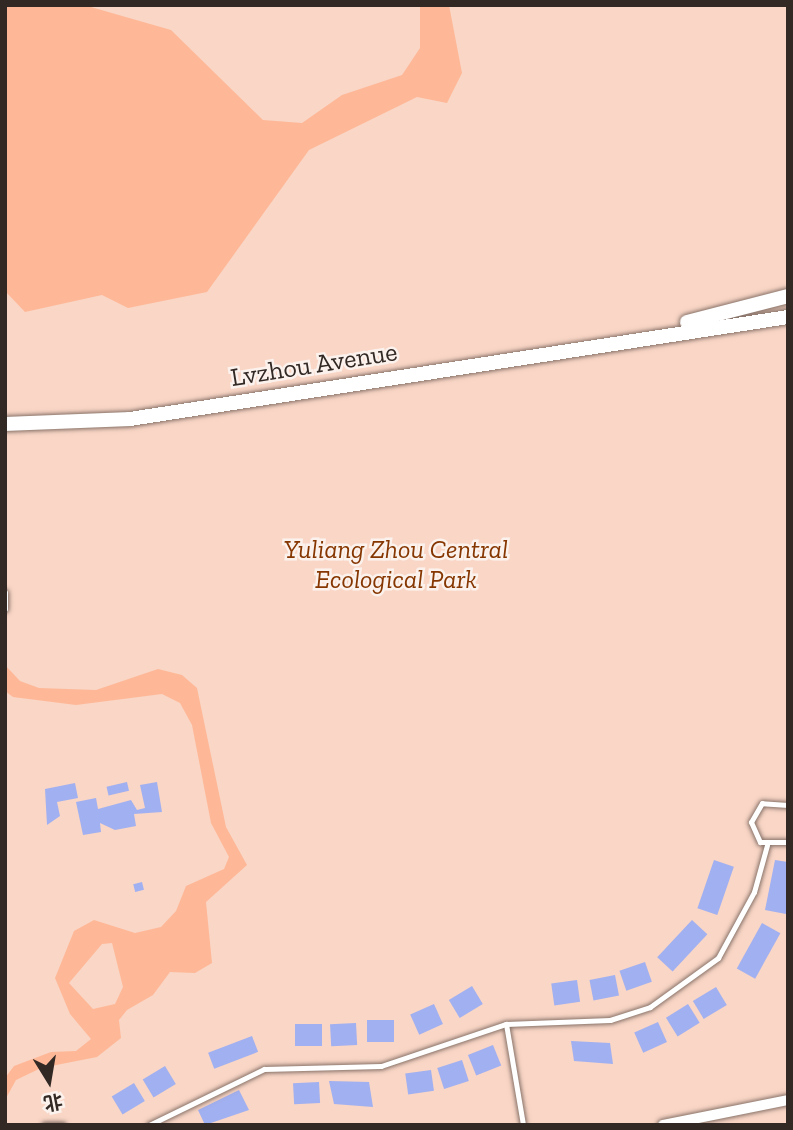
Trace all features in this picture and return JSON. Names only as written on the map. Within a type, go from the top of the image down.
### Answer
[{"type":"main road","name":"Lvzhou Avenue","points":[[629,337],[785,295]]},
{"type":"main road","name":"Lvzhou Avenue","points":[[5,424],[130,419],[629,337],[788,317]]},
{"type":"street","points":[[663,1125],[788,1100]]},
{"type":"lane","points":[[5,592],[5,609]]},
{"type":"lane","points":[[788,805],[769,800],[752,815],[755,836],[767,845],[788,842]]},
{"type":"lane","points":[[149,1125],[264,1069],[382,1066],[506,1024],[610,1020],[650,1007],[684,986],[718,958],[754,892],[767,845]]},
{"type":"lane","points":[[506,1024],[523,1125]]},
{"type":"lane","points":[[44,1125],[63,1125]]},
{"type":"green space","name":"Yuliang Zhou Central Ecological Park","points":[[5,5],[788,5],[788,1125],[5,1125]]},
{"type":"shaded area","points":[[5,5],[84,5],[171,30],[263,120],[302,123],[342,95],[402,75],[420,48],[420,5],[449,5],[462,73],[447,103],[417,97],[309,150],[207,292],[128,308],[102,295],[25,312],[5,291]]},
{"type":"shaded area","points":[[5,665],[20,681],[39,688],[96,690],[158,669],[182,675],[197,688],[226,827],[247,865],[206,902],[212,963],[195,973],[170,972],[153,995],[127,1010],[119,1020],[121,1038],[97,1057],[41,1068],[16,1080],[5,1100],[5,1078],[14,1066],[51,1052],[76,1051],[91,1039],[70,1014],[55,978],[74,931],[94,920],[135,933],[161,927],[176,911],[186,886],[224,869],[229,857],[211,823],[192,725],[180,703],[162,694],[76,705],[13,697],[5,691]],"holes":[[[112,943],[123,987],[115,1004],[93,1009],[69,983],[102,944]]]},
{"type":"building","points":[[127,782],[129,791],[109,795],[107,787]]},
{"type":"building","points":[[157,782],[162,812],[134,814],[136,826],[115,830],[100,823],[101,832],[83,835],[76,802],[96,798],[98,809],[131,800],[137,810],[145,808],[140,785]]},
{"type":"building","points":[[75,783],[78,798],[57,802],[60,816],[47,825],[45,789]]},
{"type":"building","points":[[714,860],[734,867],[717,915],[697,908]]},
{"type":"building","points":[[775,860],[788,862],[786,914],[765,910]]},
{"type":"building","points":[[142,882],[144,890],[135,892],[133,884]]},
{"type":"building","points":[[692,920],[707,934],[673,972],[657,957]]},
{"type":"building","points":[[762,923],[780,933],[755,979],[737,968]]},
{"type":"building","points":[[645,962],[652,982],[626,991],[619,971]]},
{"type":"building","points":[[615,975],[619,996],[593,1001],[589,980]]},
{"type":"building","points":[[577,980],[580,1002],[554,1005],[551,984]]},
{"type":"building","points":[[472,986],[483,1004],[460,1018],[449,1000]]},
{"type":"building","points":[[716,987],[727,1005],[704,1019],[693,1001]]},
{"type":"building","points":[[434,1004],[443,1024],[419,1035],[410,1015]]},
{"type":"building","points":[[688,1004],[700,1023],[678,1036],[666,1018]]},
{"type":"building","points":[[367,1020],[394,1020],[394,1042],[367,1042]]},
{"type":"building","points":[[658,1022],[667,1042],[643,1053],[634,1033]]},
{"type":"building","points":[[356,1023],[357,1045],[331,1046],[330,1024]]},
{"type":"building","points":[[295,1024],[322,1024],[322,1046],[295,1046]]},
{"type":"building","points":[[252,1036],[258,1052],[214,1069],[208,1053]]},
{"type":"building","points":[[571,1041],[610,1043],[613,1064],[574,1061]]},
{"type":"building","points":[[493,1045],[501,1065],[476,1076],[468,1055]]},
{"type":"building","points":[[462,1060],[469,1081],[444,1089],[437,1068]]},
{"type":"building","points":[[165,1066],[176,1084],[154,1097],[143,1079]]},
{"type":"building","points":[[431,1070],[434,1091],[408,1094],[405,1074]]},
{"type":"building","points":[[329,1081],[369,1082],[373,1107],[334,1104]]},
{"type":"building","points":[[319,1082],[320,1103],[294,1104],[293,1083]]},
{"type":"building","points":[[134,1083],[145,1101],[123,1114],[112,1096]]},
{"type":"building","points":[[239,1090],[249,1110],[205,1125],[198,1110]]}]
